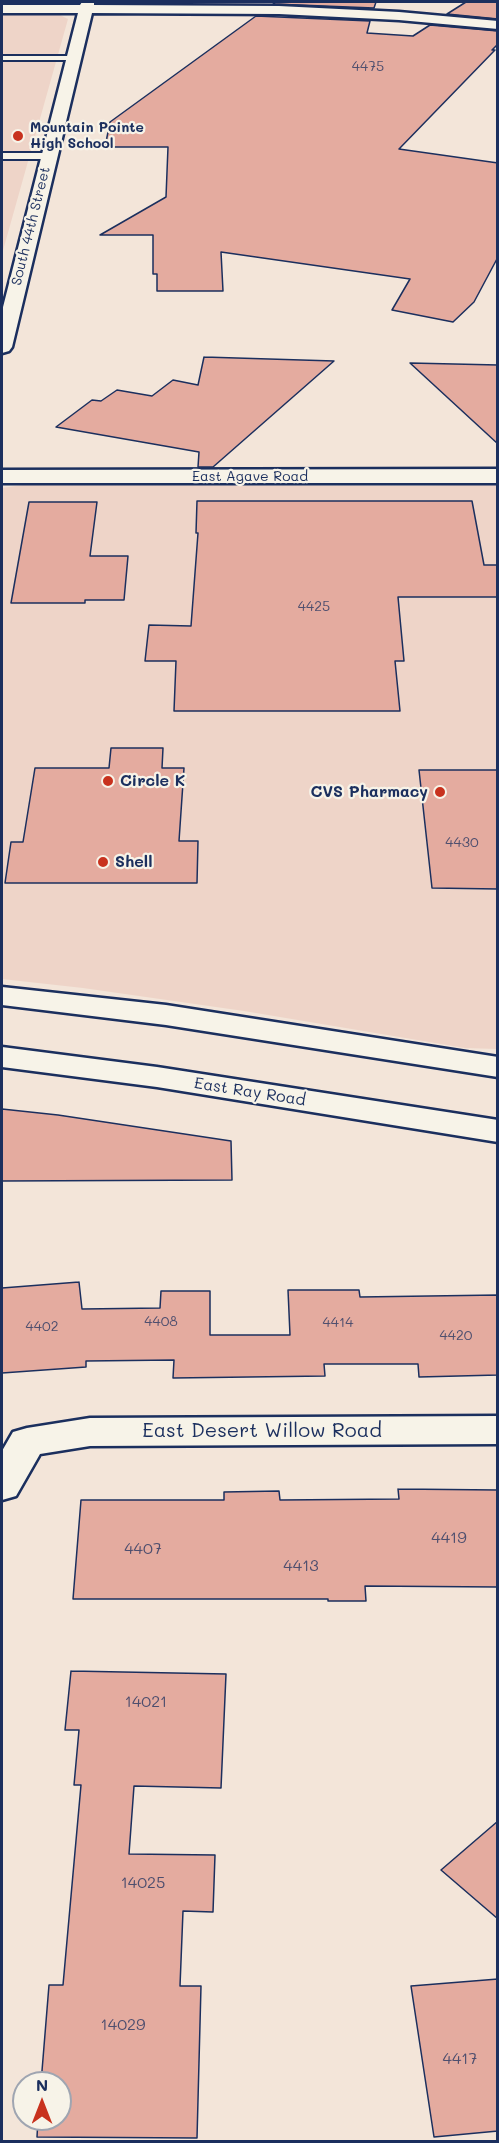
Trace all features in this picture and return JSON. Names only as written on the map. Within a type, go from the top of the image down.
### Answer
[{"type":"street","points":[[2,9],[87,5],[300,11],[498,25]]},
{"type":"street","name":"South 44th Street","points":[[3,338],[87,5]]},
{"type":"street","name":"East Agave Road","points":[[2,477],[498,476]]},
{"type":"street","points":[[2,996],[166,1015],[498,1067]]},
{"type":"street","name":"East Ray Road","points":[[2,1057],[157,1077],[498,1131]]},
{"type":"street","name":"East Desert Willow Road","points":[[2,1485],[27,1442],[90,1432],[498,1430]]},
{"type":"lane","points":[[2,58],[73,58]]},
{"type":"lane","points":[[2,156],[48,156]]},
{"type":"shaded area","name":"Mountain Pointe High School","points":[[2,14],[58,14],[68,19],[2,254]]},
{"type":"shaded area","points":[[497,484],[497,1049],[465,1048],[244,1011],[2,979],[2,488],[23,485],[418,486]]},
{"type":"building","points":[[276,2],[376,2],[374,8],[273,4]]},
{"type":"building","points":[[466,2],[498,2],[498,19],[447,14]]},
{"type":"building","points":[[256,16],[370,21],[367,33],[413,36],[430,25],[498,31],[498,44],[492,50],[495,50],[399,149],[498,163],[498,257],[474,302],[453,322],[392,310],[410,279],[221,252],[223,291],[157,291],[157,274],[153,274],[153,235],[100,235],[166,197],[168,147],[105,147],[110,122]]},
{"type":"building","points":[[204,357],[334,361],[213,467],[198,467],[199,452],[56,427],[92,400],[101,401],[117,390],[152,396],[173,380],[198,385]]},
{"type":"building","points":[[410,363],[498,365],[498,444]]},
{"type":"building","points":[[197,501],[472,501],[484,565],[498,565],[498,597],[398,597],[404,661],[395,661],[400,711],[174,711],[176,661],[145,661],[149,625],[191,626],[198,533],[196,533]]},
{"type":"building","points":[[29,502],[97,502],[90,556],[128,556],[124,600],[85,600],[85,603],[11,603]]},
{"type":"building","points":[[111,748],[163,748],[162,768],[184,768],[179,841],[198,841],[197,883],[5,883],[11,842],[23,842],[35,768],[109,768]]},
{"type":"building","name":"CVS Pharmacy","points":[[419,770],[498,770],[498,889],[432,888]]},
{"type":"building","points":[[2,1109],[58,1115],[231,1141],[232,1180],[2,1181]]},
{"type":"building","points":[[79,1282],[82,1309],[160,1308],[161,1291],[210,1291],[210,1335],[290,1335],[288,1290],[359,1290],[360,1297],[498,1295],[498,1375],[419,1377],[418,1364],[324,1364],[325,1376],[173,1378],[174,1360],[86,1361],[86,1367],[2,1373],[2,1288]]},
{"type":"building","points":[[398,1489],[498,1490],[498,1587],[365,1586],[366,1601],[73,1599],[81,1500],[224,1500],[224,1492],[279,1491],[280,1500],[399,1499]]},
{"type":"building","points":[[71,1671],[226,1674],[221,1788],[134,1786],[129,1854],[215,1855],[213,1912],[183,1911],[180,1986],[201,1986],[197,2138],[37,2137],[37,2131],[72,2131],[72,2071],[42,2071],[49,1985],[63,1985],[81,1785],[74,1785],[79,1730],[65,1730]]},
{"type":"building","points":[[498,1821],[498,1919],[441,1870]]},
{"type":"building","points":[[498,1979],[498,2131],[434,2137],[411,1986]]},
{"type":"place","name":"Mountain Pointe High School","points":[[18,136]]},
{"type":"place","name":"Circle K","points":[[108,781]]},
{"type":"place","name":"CVS Pharmacy","points":[[440,792]]},
{"type":"place","name":"Shell","points":[[103,862]]}]
